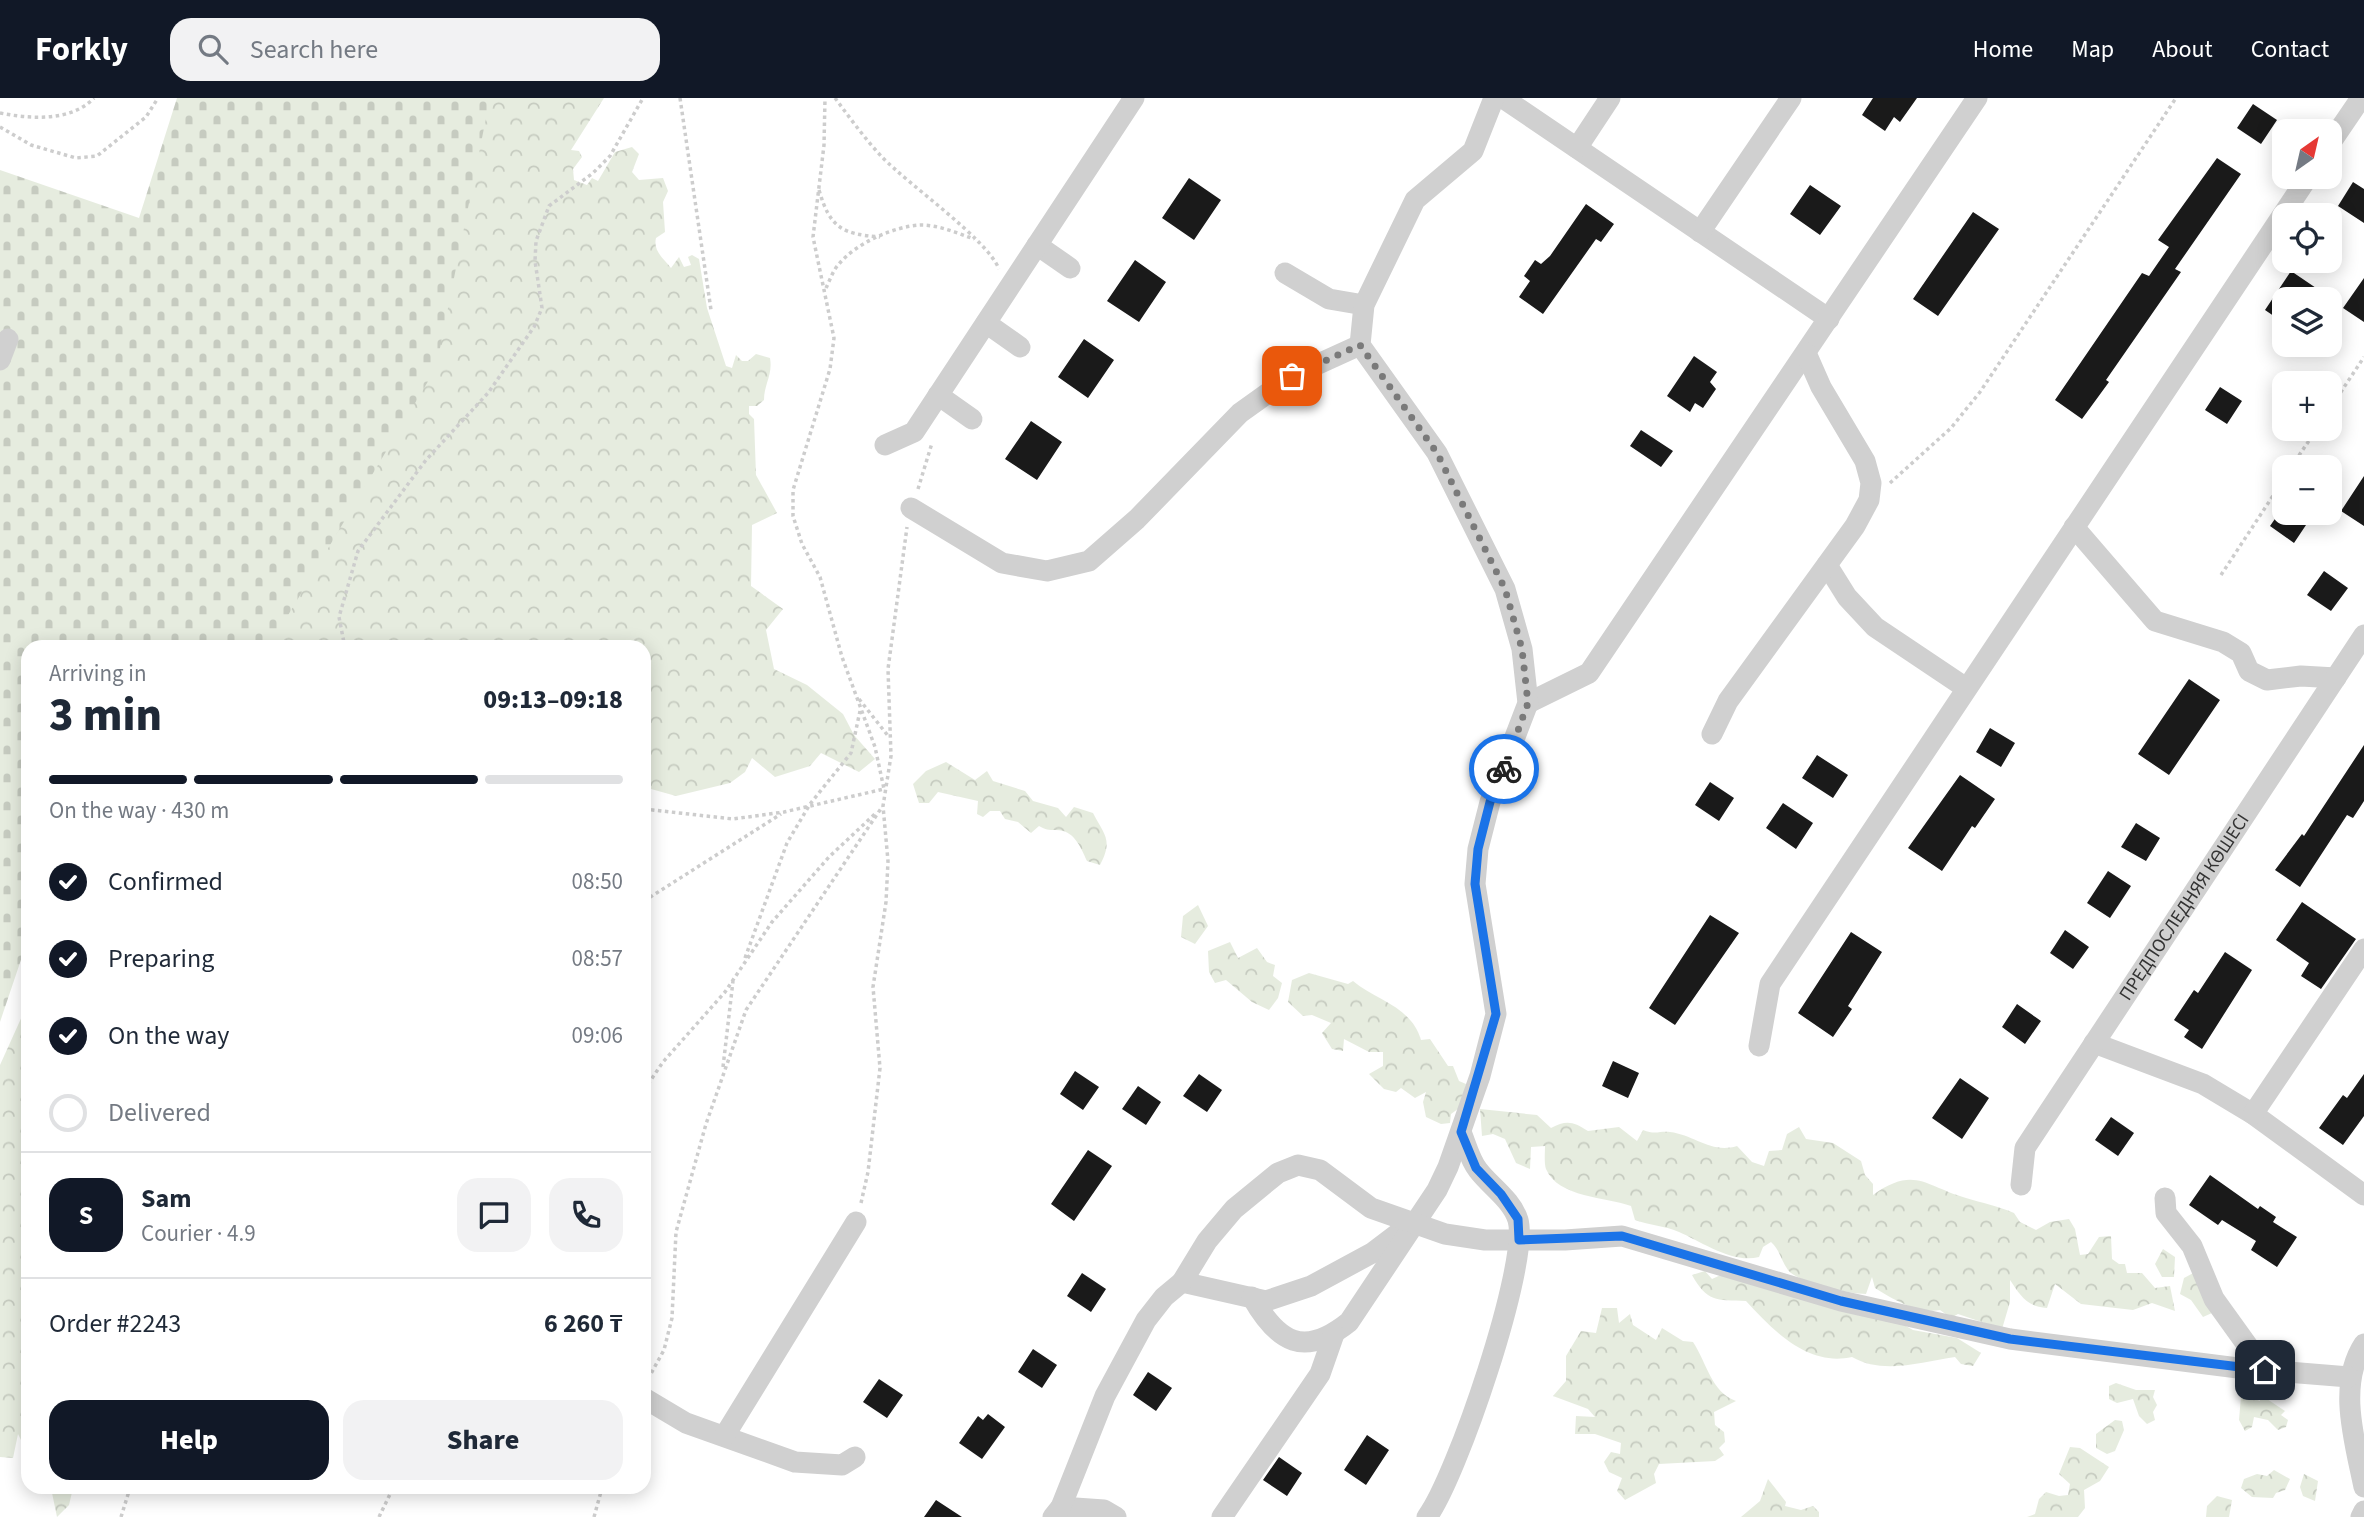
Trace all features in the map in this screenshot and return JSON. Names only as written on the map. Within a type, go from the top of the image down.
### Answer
[{"type":"street","points":[[885,446],[914,432],[1134,98]]},
{"type":"street","points":[[1252,1297],[1268,1325],[1283,1337],[1303,1342],[1319,1340],[1334,1334],[1349,1322],[1437,1190],[1461,1132],[1496,1014],[1492,974],[1480,932],[1475,884],[1478,849],[1490,802],[1528,703],[1522,649],[1505,589],[1437,453],[1360,345],[1364,305],[1415,200],[1473,151],[1494,98]]},
{"type":"street","points":[[1503,98],[1829,319]]},
{"type":"street","points":[[1577,148],[1611,98]]},
{"type":"street","points":[[1700,232],[1791,98]]},
{"type":"street","points":[[1528,703],[1589,673],[1977,98]]},
{"type":"street","points":[[2342,126],[2361,98]]},
{"type":"street","points":[[1759,1046],[1770,984],[2300,189]]},
{"type":"street","points":[[1037,245],[1070,268]]},
{"type":"street","points":[[1285,273],[1329,299],[1364,305]]},
{"type":"street","points":[[986,323],[1020,347]]},
{"type":"street","points":[[0,360],[8,339]]},
{"type":"street","points":[[911,508],[1002,563],[1047,572],[1089,561],[1137,519],[1240,413],[1292,376],[1360,345]]},
{"type":"street","points":[[1712,734],[1728,701],[1827,565],[1869,500],[1871,483],[1865,461],[1821,387],[1806,353]]},
{"type":"street","points":[[938,396],[972,419]]},
{"type":"street","points":[[2074,527],[2155,621],[2223,642],[2241,653],[2249,671],[2267,680],[2301,676],[2336,678]]},
{"type":"street","points":[[1827,565],[1847,597],[1875,627],[1966,688]]},
{"type":"street","name":"ПРЕДПОСЛЕДНЯЯ КӨШЕСІ","points":[[2021,1185],[2025,1147],[2364,635]]},
{"type":"street","points":[[2253,1114],[2364,949]]},
{"type":"street","points":[[2094,1043],[2179,1073],[2253,1114],[2364,1195]]},
{"type":"street","points":[[1427,1517],[1473,1418],[1507,1306],[1519,1240],[1518,1219],[1501,1194],[1476,1168],[1461,1132]]},
{"type":"street","points":[[1115,1517],[1104,1510],[1057,1512],[1105,1396],[1146,1320],[1164,1297],[1182,1282],[1207,1241],[1234,1209],[1278,1173],[1298,1165],[1320,1170],[1371,1208],[1412,1224],[1485,1240],[1622,1236],[1841,1301],[2010,1339],[2265,1370],[2349,1377]]},
{"type":"street","points":[[2165,1198],[2166,1213],[2192,1247],[2214,1299],[2265,1370]]},
{"type":"street","points":[[725,1435],[856,1222]]},
{"type":"street","points":[[1182,1282],[1266,1301],[1311,1286],[1372,1253],[1412,1224]]},
{"type":"street","points":[[1222,1517],[1320,1374],[1334,1334]]},
{"type":"street","points":[[2364,1344],[2353,1360],[2349,1377],[2354,1436],[2364,1488]]},
{"type":"street","points":[[651,1397],[686,1423],[794,1462],[842,1465],[855,1457]]},
{"type":"street","points":[[2361,1517],[2364,1511]]},
{"type":"path","points":[[0,113],[39,117],[66,115],[87,106],[94,98]]},
{"type":"path","points":[[0,127],[31,145],[76,158],[97,156],[146,117],[158,98]]},
{"type":"path","points":[[343,640],[339,617],[358,551],[426,460],[488,393],[534,327],[542,308],[535,261],[536,241],[548,206],[593,173],[610,156],[643,98]]},
{"type":"path","points":[[680,98],[711,310]]},
{"type":"path","points":[[825,98],[813,237],[834,338],[830,369],[793,489],[793,516],[802,544],[820,577],[855,694],[875,747],[884,789]]},
{"type":"path","points":[[835,98],[882,156],[976,240],[995,261],[1007,291]]},
{"type":"path","points":[[1869,500],[1951,428],[1980,392],[2176,98]]},
{"type":"path","points":[[818,188],[825,212],[837,226],[861,236],[880,237]]},
{"type":"path","points":[[825,289],[838,264],[858,248],[892,231],[922,225],[945,229],[976,240]]},
{"type":"path","points":[[2342,390],[2364,357]]},
{"type":"path","points":[[856,1222],[868,1172],[880,1068],[873,987],[886,902],[888,861],[883,806],[891,756],[888,669],[903,542],[934,437]]},
{"type":"path","points":[[2221,575],[2272,497]]},
{"type":"path","points":[[855,694],[890,738]]},
{"type":"path","points":[[742,966],[787,842],[810,804],[851,753],[861,709]]},
{"type":"path","points":[[651,810],[733,819],[784,812],[884,789]]},
{"type":"path","points":[[651,1080],[733,980],[772,922],[829,857],[883,806]]},
{"type":"path","points":[[651,1379],[664,1350],[672,1318],[676,1232],[723,1073],[753,998],[883,806]]},
{"type":"path","points":[[651,897],[784,812]]},
{"type":"path","points":[[723,1073],[733,980]]},
{"type":"path","points":[[121,1517],[129,1494]]},
{"type":"path","points":[[379,1517],[390,1494]]},
{"type":"path","points":[[594,1517],[600,1494]]},
{"type":"green space","points":[[177,98],[490,98],[436,368],[273,640],[21,640],[21,960],[0,1022],[0,170],[139,218]]},
{"type":"green space","points":[[368,98],[604,98],[571,150],[579,151],[582,157],[573,169],[574,180],[587,185],[592,178],[598,181],[615,152],[632,147],[639,154],[632,172],[639,180],[663,178],[668,191],[663,202],[665,232],[656,238],[659,254],[671,268],[679,257],[684,267],[691,265],[688,257],[692,255],[699,259],[707,308],[726,366],[732,368],[736,355],[742,361],[748,361],[756,354],[770,358],[764,400],[757,406],[749,406],[749,414],[754,419],[756,475],[777,513],[752,525],[751,586],[783,609],[766,630],[774,669],[807,685],[843,714],[854,735],[875,759],[859,772],[821,753],[810,766],[775,777],[752,758],[745,772],[730,783],[676,796],[651,789],[651,640],[176,640]]},
{"type":"green space","points":[[946,762],[975,780],[987,771],[993,781],[1025,791],[1033,801],[1058,808],[1066,817],[1074,807],[1093,813],[1107,844],[1100,865],[1087,861],[1076,840],[1067,833],[1039,826],[1031,833],[1018,822],[1005,819],[1000,811],[990,811],[983,817],[977,814],[978,801],[938,792],[929,803],[919,803],[913,784],[926,771]]},
{"type":"green space","points":[[1198,905],[1208,926],[1195,944],[1181,937],[1183,916]]},
{"type":"green space","points":[[1230,942],[1238,958],[1257,948],[1267,962],[1275,965],[1273,976],[1282,983],[1278,998],[1269,1010],[1252,1002],[1226,980],[1215,983],[1209,972],[1208,951]]},
{"type":"green space","points":[[1309,973],[1348,984],[1353,981],[1410,1019],[1421,1040],[1430,1039],[1448,1066],[1453,1066],[1459,1081],[1466,1084],[1462,1106],[1451,1114],[1450,1123],[1441,1124],[1426,1117],[1423,1102],[1426,1092],[1415,1098],[1401,1088],[1396,1092],[1384,1089],[1369,1074],[1383,1066],[1383,1052],[1369,1052],[1344,1039],[1343,1051],[1332,1049],[1322,1033],[1331,1023],[1312,1015],[1303,1016],[1288,1002],[1292,980]]},
{"type":"green space","points":[[21,1018],[21,1440],[18,1434],[13,1458],[0,1457],[0,1065]]},
{"type":"green space","points":[[1480,1109],[1537,1115],[1551,1128],[1565,1123],[1578,1125],[1588,1131],[1619,1127],[1637,1141],[1643,1130],[1670,1132],[1719,1148],[1737,1146],[1752,1162],[1764,1166],[1769,1151],[1782,1150],[1787,1134],[1799,1127],[1806,1139],[1833,1143],[1861,1161],[1865,1175],[1873,1184],[1873,1195],[1900,1181],[1920,1181],[2014,1213],[2020,1222],[2036,1230],[2050,1222],[2069,1219],[2075,1229],[2080,1255],[2088,1254],[2099,1237],[2111,1236],[2112,1259],[2119,1264],[2125,1264],[2127,1273],[2142,1273],[2155,1288],[2170,1286],[2175,1311],[2152,1303],[2133,1310],[2081,1304],[2055,1284],[2047,1308],[2040,1307],[2025,1299],[2010,1280],[2010,1302],[2002,1329],[1958,1314],[1951,1318],[1940,1310],[1923,1310],[1906,1305],[1875,1288],[1872,1277],[1866,1294],[1825,1287],[1802,1279],[1788,1270],[1771,1242],[1763,1247],[1759,1257],[1728,1255],[1674,1230],[1635,1220],[1631,1206],[1584,1195],[1561,1186],[1552,1179],[1546,1169],[1545,1146],[1531,1147],[1530,1169],[1516,1163],[1505,1139],[1493,1134],[1482,1136]]},
{"type":"green space","points":[[2163,1249],[2175,1257],[2174,1277],[2162,1277],[2155,1264]]},
{"type":"green space","points":[[2199,1270],[2212,1313],[2203,1317],[2191,1300],[2180,1294],[2184,1278]]},
{"type":"green space","points":[[1705,1271],[1712,1279],[1723,1274],[1876,1309],[1913,1330],[1957,1338],[1981,1353],[1973,1366],[1961,1364],[1955,1357],[1889,1366],[1876,1365],[1852,1357],[1820,1357],[1792,1344],[1746,1301],[1713,1298],[1708,1295],[1692,1275]]},
{"type":"green space","points":[[1602,1308],[1617,1308],[1619,1323],[1630,1314],[1633,1325],[1656,1340],[1662,1328],[1683,1341],[1693,1342],[1715,1384],[1736,1401],[1714,1412],[1715,1425],[1724,1432],[1725,1442],[1719,1448],[1724,1455],[1715,1461],[1659,1464],[1654,1474],[1656,1483],[1625,1500],[1617,1491],[1622,1478],[1609,1472],[1604,1462],[1611,1452],[1620,1454],[1621,1443],[1595,1434],[1575,1434],[1576,1416],[1595,1417],[1588,1409],[1553,1396],[1566,1381],[1566,1356],[1581,1331],[1596,1333]]},
{"type":"green space","points":[[2262,1381],[2268,1386],[2267,1399],[2285,1411],[2281,1415],[2288,1420],[2286,1427],[2278,1430],[2268,1420],[2254,1417],[2252,1427],[2245,1431],[2239,1420],[2242,1384],[2251,1390],[2252,1398],[2260,1401]]},
{"type":"green space","points":[[2116,1383],[2136,1390],[2155,1390],[2155,1420],[2147,1424],[2139,1416],[2133,1399],[2117,1403],[2109,1399],[2109,1386]]},
{"type":"green space","points":[[2115,1420],[2122,1421],[2124,1430],[2115,1451],[2107,1454],[2096,1448],[2096,1434]]},
{"type":"green space","points":[[2070,1447],[2080,1448],[2109,1467],[2100,1481],[2084,1490],[2085,1508],[2078,1517],[2027,1517],[2035,1514],[2039,1499],[2046,1492],[2059,1496],[2068,1495],[2070,1484],[2059,1474]]},
{"type":"green space","points":[[2274,1470],[2290,1479],[2285,1490],[2276,1493],[2273,1498],[2252,1497],[2241,1488],[2244,1479],[2257,1474],[2267,1476]]},
{"type":"green space","points":[[2304,1474],[2318,1481],[2315,1501],[2303,1496],[2300,1487]]},
{"type":"green space","points":[[1768,1479],[1786,1502],[1785,1506],[1801,1510],[1813,1506],[1819,1512],[1819,1517],[1741,1517],[1760,1501]]},
{"type":"green space","points":[[52,1494],[72,1494],[69,1505],[57,1517]]},
{"type":"green space","points":[[2217,1496],[2232,1500],[2229,1517],[2206,1517],[2207,1506]]},
{"type":"building","points":[[1873,98],[1917,98],[1900,122],[1894,117],[1885,131],[1862,115]]},
{"type":"building","points":[[2253,104],[2276,119],[2272,119],[2272,128],[2261,144],[2237,128]]},
{"type":"building","points":[[2217,158],[2241,174],[2175,269],[2181,272],[2082,419],[2055,400],[2142,273],[2149,276],[2169,247],[2158,240]]},
{"type":"building","points":[[1189,178],[1221,200],[1194,240],[1162,218]]},
{"type":"building","points":[[2353,182],[2364,189],[2364,223],[2342,209],[2340,203]]},
{"type":"building","points":[[1810,185],[1841,206],[1820,235],[1790,214]]},
{"type":"building","points":[[1586,204],[1614,224],[1601,242],[1596,239],[1543,314],[1519,297],[1530,281],[1524,276],[1535,260],[1541,264],[1550,256]]},
{"type":"building","points":[[1973,212],[1999,229],[1938,316],[1913,299]]},
{"type":"building","points":[[1135,260],[1166,282],[1139,322],[1107,301]]},
{"type":"building","points":[[2290,273],[2294,273],[2315,287],[2280,287]]},
{"type":"building","points":[[2364,278],[2364,322],[2343,308]]},
{"type":"building","points":[[2272,300],[2272,315],[2265,310]]},
{"type":"building","points":[[1084,339],[1114,360],[1088,398],[1058,377]]},
{"type":"building","points":[[1694,356],[1717,372],[1710,382],[1716,389],[1703,408],[1695,403],[1690,412],[1667,396]]},
{"type":"building","points":[[2220,387],[2242,401],[2227,424],[2205,410]]},
{"type":"building","points":[[1031,421],[1062,442],[1037,480],[1005,459]]},
{"type":"building","points":[[1641,430],[1673,451],[1661,467],[1630,446]]},
{"type":"building","points":[[2364,476],[2364,526],[2342,509]]},
{"type":"building","points":[[2272,523],[2306,525],[2294,543],[2270,526]]},
{"type":"building","points":[[2324,571],[2348,588],[2331,611],[2307,595]]},
{"type":"building","points":[[2189,679],[2220,700],[2169,775],[2138,754]]},
{"type":"building","points":[[1990,728],[2015,743],[2001,767],[1976,752]]},
{"type":"building","points":[[2364,745],[2364,801],[2353,818],[2347,815],[2300,887],[2275,870],[2302,834],[2304,836]]},
{"type":"building","points":[[1817,755],[1848,775],[1833,798],[1802,778]]},
{"type":"building","points":[[1960,775],[1995,799],[1975,828],[1972,826],[1942,871],[1908,848]]},
{"type":"building","points":[[1710,782],[1734,798],[1719,821],[1695,805]]},
{"type":"building","points":[[1783,803],[1813,823],[1796,849],[1766,828]]},
{"type":"building","points":[[2136,823],[2160,838],[2146,861],[2121,847]]},
{"type":"building","points":[[2108,871],[2131,886],[2110,918],[2087,903]]},
{"type":"building","points":[[2302,902],[2356,939],[2321,989],[2301,976],[2309,963],[2276,940]]},
{"type":"building","points":[[1710,915],[1739,933],[1675,1025],[1649,1008]]},
{"type":"building","points":[[2065,930],[2089,947],[2073,969],[2050,953]]},
{"type":"building","points":[[1851,932],[1882,952],[1848,1006],[1852,1009],[1833,1037],[1798,1013]]},
{"type":"building","points":[[2225,952],[2252,970],[2202,1049],[2184,1037],[2189,1030],[2174,1020],[2194,990],[2198,993]]},
{"type":"building","points":[[2017,1004],[2041,1021],[2025,1044],[2002,1027]]},
{"type":"building","points":[[1613,1061],[1639,1073],[1628,1098],[1602,1086]]},
{"type":"building","points":[[1075,1071],[1099,1087],[1083,1110],[1060,1094]]},
{"type":"building","points":[[1199,1074],[1222,1090],[1207,1112],[1183,1096]]},
{"type":"building","points":[[2364,1074],[2364,1116],[2343,1145],[2319,1128],[2343,1095],[2347,1098]]},
{"type":"building","points":[[1960,1078],[1989,1098],[1962,1139],[1932,1118]]},
{"type":"building","points":[[1138,1086],[1161,1102],[1146,1125],[1122,1109]]},
{"type":"building","points":[[2111,1117],[2134,1133],[2118,1156],[2095,1140]]},
{"type":"building","points":[[1088,1150],[1112,1166],[1074,1221],[1051,1204]]},
{"type":"building","points":[[2210,1175],[2258,1209],[2260,1206],[2276,1217],[2273,1222],[2297,1237],[2277,1267],[2251,1250],[2256,1241],[2222,1220],[2218,1225],[2189,1205]]},
{"type":"building","points":[[1082,1273],[1106,1289],[1091,1312],[1067,1296]]},
{"type":"building","points":[[1033,1349],[1057,1365],[1042,1388],[1018,1372]]},
{"type":"building","points":[[1148,1372],[1172,1388],[1156,1411],[1133,1395]]},
{"type":"building","points":[[879,1379],[903,1395],[887,1418],[863,1402]]},
{"type":"building","points":[[988,1414],[1005,1427],[982,1459],[959,1443],[978,1416],[983,1420]]},
{"type":"building","points":[[1367,1435],[1389,1450],[1366,1485],[1344,1470]]},
{"type":"building","points":[[1279,1457],[1302,1473],[1287,1496],[1263,1480]]},
{"type":"building","points":[[936,1500],[962,1517],[924,1517]]},
{"type":"way so far","points":[[1292,376],[1360,345],[1437,453],[1463,510],[1505,589],[1522,649],[1528,703],[1504,769]]},
{"type":"route","points":[[1504,769],[1490,802],[1478,849],[1475,884],[1480,932],[1492,974],[1496,1014],[1461,1132],[1476,1168],[1501,1194],[1518,1219],[1519,1240],[1622,1236],[1841,1301],[2010,1339],[2265,1370]]}]
